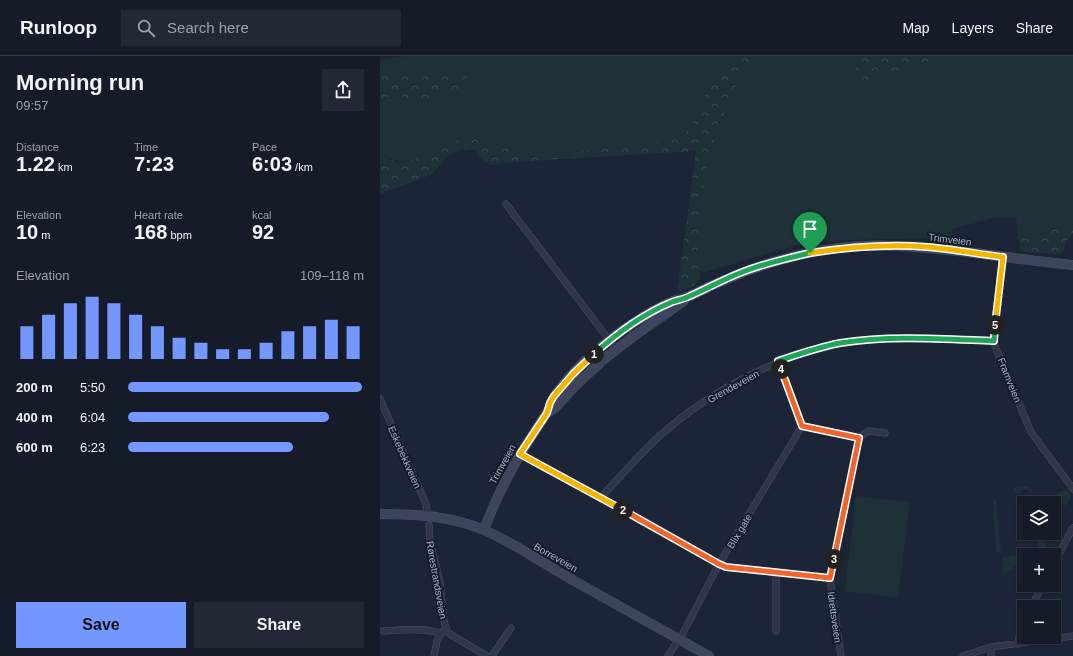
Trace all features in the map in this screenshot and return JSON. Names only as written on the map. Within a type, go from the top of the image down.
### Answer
[{"type":"main road","name":"Trimveien","points":[[547,413],[556,408],[577,384],[616,349],[688,297],[727,278],[761,265],[829,250],[860,246],[927,247],[1073,265]]},
{"type":"main road","name":"Trimveien","points":[[484,530],[503,483],[547,413],[550,403],[564,383],[609,340],[627,327],[673,301],[688,297]]},
{"type":"main road","name":"Borreveien","points":[[380,514],[428,520],[452,520],[484,530],[709,656]]},
{"type":"street","points":[[506,204],[616,349]]},
{"type":"street","name":"Framveien","points":[[1003,257],[994,341],[1031,432],[1073,489]]},
{"type":"street","name":"Grendeveien","points":[[600,498],[651,444],[682,418],[717,392],[778,361],[818,348],[863,341],[916,338],[994,341]]},
{"type":"street","points":[[778,361],[802,426],[859,438],[868,431],[885,433]]},
{"type":"street","name":"Eskebekkveien","points":[[380,399],[426,504],[428,520]]},
{"type":"street","name":"Blix gate","points":[[668,656],[679,639],[719,564],[802,426]]},
{"type":"street","name":"Idrettsveien","points":[[841,656],[830,578],[859,438]]},
{"type":"street","points":[[520,454],[719,564]]},
{"type":"street","name":"Rørestrandsveien","points":[[428,520],[430,541],[440,582],[446,628],[437,641],[434,656]]},
{"type":"street","points":[[1061,550],[1073,528]]},
{"type":"street","name":"Idrettsveien","points":[[719,564],[726,567],[830,578]]},
{"type":"street","points":[[776,573],[776,631]]},
{"type":"street","points":[[446,628],[451,635],[486,656]]},
{"type":"street","points":[[492,656],[511,628]]},
{"type":"street","points":[[383,631],[427,631],[441,634]]},
{"type":"street","points":[[1061,638],[1073,636]]},
{"type":"street","points":[[963,656],[991,647],[1018,644]]},
{"type":"street","points":[[991,647],[991,656]]},
{"type":"green space","points":[[406,56],[732,56],[707,92],[692,126],[683,135],[649,144],[563,153],[521,152],[472,138],[412,160],[398,161],[380,153],[380,101],[382,99],[398,96],[411,98],[467,77],[461,71],[398,72],[380,75],[380,60]]},
{"type":"green space","points":[[732,56],[753,56],[743,72],[716,135],[709,156],[700,212],[700,279],[686,290],[677,293],[696,151],[529,161],[490,165],[474,150],[462,149],[450,155],[442,162],[433,174],[380,194],[380,153],[394,161],[405,162],[422,157],[463,138],[472,138],[521,152],[563,153],[649,144],[683,135],[692,126],[707,92]]},
{"type":"green space","points":[[753,56],[855,56],[857,79],[865,81],[945,56],[1073,56],[1073,223],[1043,233],[1018,235],[1016,218],[997,217],[953,229],[951,238],[845,240],[798,245],[705,272],[700,271],[700,212],[709,157],[716,135],[736,88],[743,72]]},
{"type":"green space","points":[[855,56],[945,56],[865,81],[857,79]]},
{"type":"green space","points":[[461,71],[467,77],[464,87],[445,95],[426,100],[391,96],[380,101],[380,75],[398,72]]},
{"type":"green space","points":[[1073,223],[1073,233],[1065,242],[1064,250],[1060,254],[1020,252],[1018,235],[1043,233]]},
{"type":"green space","points":[[1028,486],[1034,492],[1029,492],[1028,489],[1021,490],[1021,493],[1015,493],[1014,487]]},
{"type":"green space","points":[[1065,490],[1068,491],[1071,496],[1067,505],[1061,505],[1061,496],[1050,496]]},
{"type":"green space","points":[[856,496],[910,502],[898,598],[845,591]]},
{"type":"green space","points":[[996,499],[1001,553],[996,552],[993,501]]},
{"type":"green space","points":[[1038,540],[1042,540],[1042,543],[1047,542],[1046,548],[1039,548]]},
{"type":"green space","points":[[1017,556],[1017,564],[1003,577],[1002,557]]},
{"type":"route","points":[[860,246],[894,246],[927,247],[1003,257],[994,341],[894,338],[841,343],[805,351],[778,361],[802,426],[859,438],[830,578],[726,567],[520,454],[547,413],[554,396],[564,383],[609,340],[627,327],[673,301],[688,297],[746,270],[778,260],[810,253],[860,246]]}]
